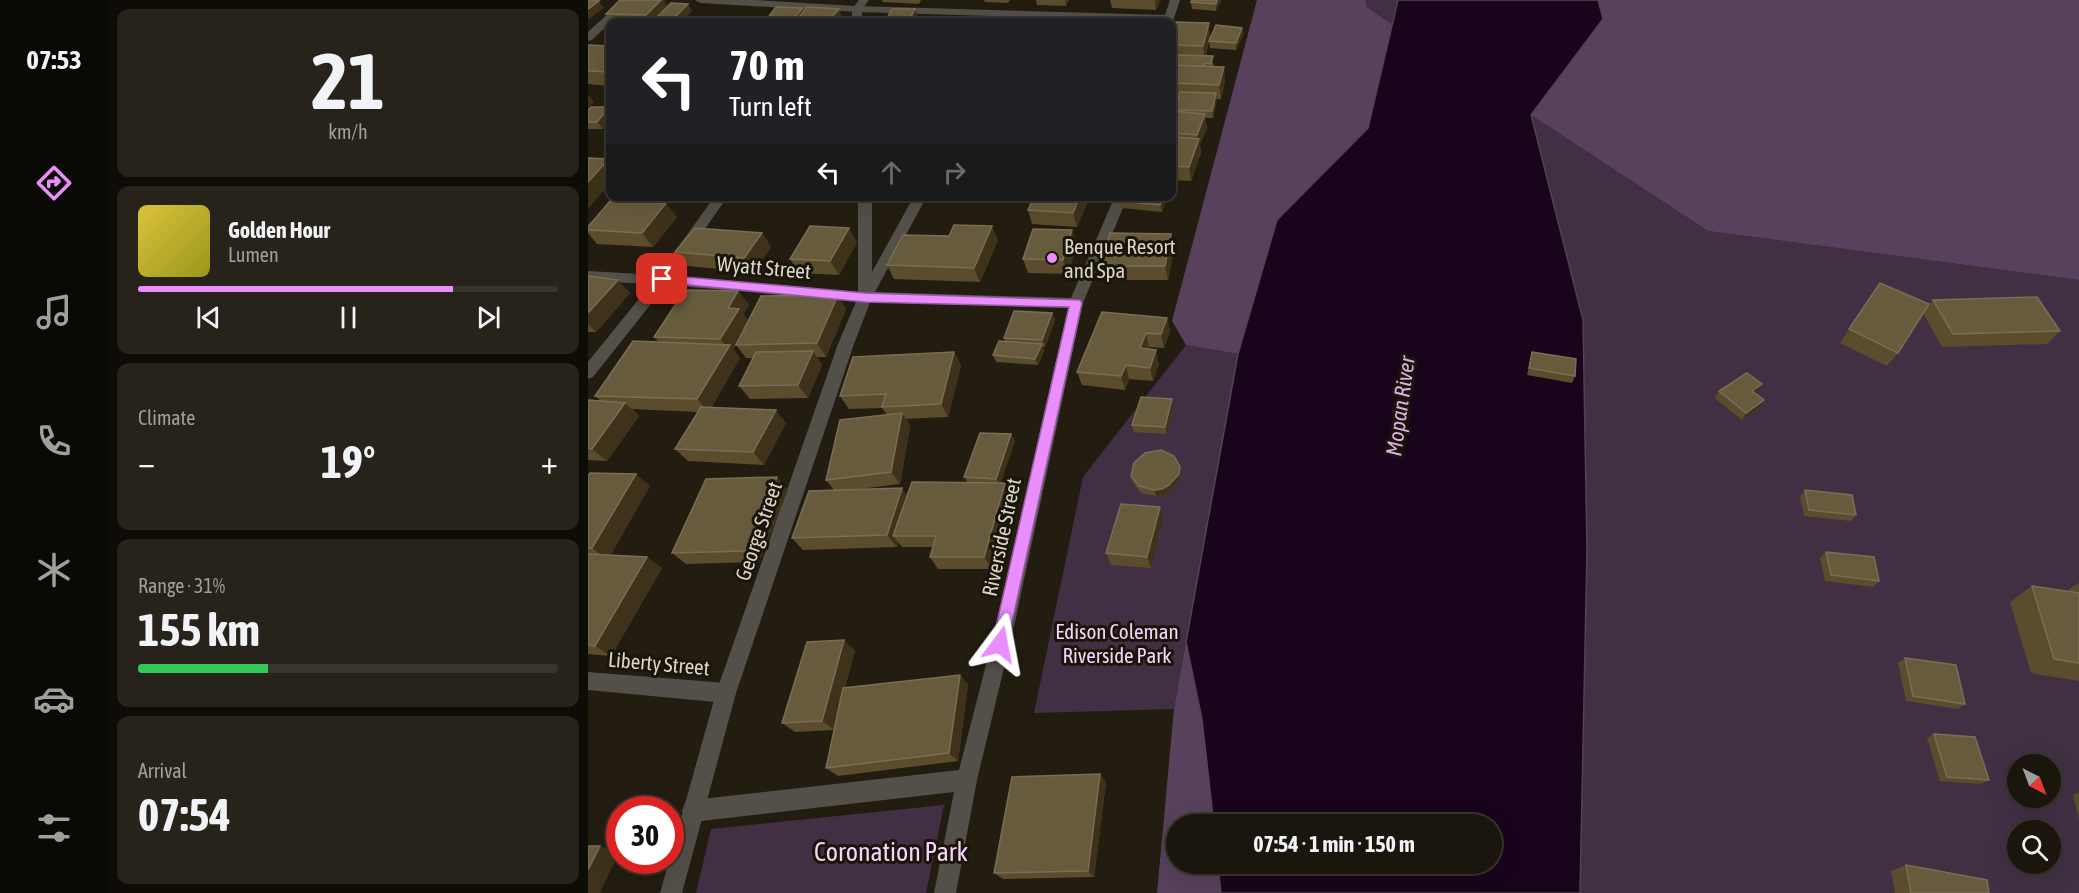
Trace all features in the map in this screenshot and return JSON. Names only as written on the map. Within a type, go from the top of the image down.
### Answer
[{"type":"street","points":[[610,18],[629,0]]},
{"type":"street","points":[[700,0],[860,4],[1016,18],[1025,0]]},
{"type":"street","points":[[1169,18],[1175,0]]},
{"type":"street","points":[[850,18],[860,4]]},
{"type":"street","points":[[588,38],[606,21]]},
{"type":"street","points":[[588,373],[662,279],[718,201]]},
{"type":"street","points":[[865,201],[865,297]]},
{"type":"street","name":"George Street","points":[[671,893],[726,693],[846,344],[865,297],[918,201]]},
{"type":"street","name":"Riverside Street","points":[[945,893],[967,780],[1006,622],[1076,303],[1120,201]]},
{"type":"street","name":"Wyatt Street","points":[[588,276],[662,279],[865,297],[1076,303]]},
{"type":"street","name":"Liberty Street","points":[[588,681],[726,693]]},
{"type":"street","points":[[693,811],[967,780]]},
{"type":"green space","points":[[1365,0],[1398,0],[1392,24],[1368,8]]},
{"type":"green space","points":[[1531,115],[1708,231],[2079,280],[2079,893],[1580,893],[1587,550],[1583,320]]},
{"type":"green space","name":"Edison Coleman Riverside Park","points":[[1186,345],[1238,354],[1174,709],[1034,713],[1083,477]]},
{"type":"green space","name":"Coronation Park","points":[[944,805],[926,893],[696,893],[711,829]]},
{"type":"shaded area","points":[[1257,0],[1365,0],[1368,8],[1392,24],[1368,128],[1277,220],[1238,354],[1186,345],[1172,321]]},
{"type":"shaded area","points":[[1598,0],[2079,0],[2079,280],[1708,231],[1531,115],[1603,19]]},
{"type":"shaded area","points":[[1186,642],[1202,719],[1213,814],[1166,814],[1166,874],[1219,874],[1221,893],[1157,893],[1174,709]]},
{"type":"water","name":"Mopan River","points":[[1398,0],[1598,0],[1603,19],[1531,115],[1583,320],[1587,550],[1580,893],[1221,893],[1219,874],[1502,874],[1502,814],[1213,814],[1202,719],[1186,642],[1238,354],[1277,220],[1368,128]]},
{"type":"building","points":[[588,0],[592,0],[599,1],[588,9]]},
{"type":"building","points":[[620,0],[661,0],[646,15],[606,14]]},
{"type":"building","points":[[1192,0],[1217,0],[1216,4],[1191,2]]},
{"type":"building","points":[[671,3],[688,4],[674,18],[656,18]]},
{"type":"building","points":[[776,7],[803,8],[795,17],[769,16]]},
{"type":"building","points":[[807,7],[839,9],[831,18],[798,18]]},
{"type":"building","points":[[892,9],[915,9],[910,18],[887,18]]},
{"type":"building","points":[[1176,22],[1209,23],[1203,46],[1176,45]]},
{"type":"building","points":[[1216,25],[1242,28],[1236,43],[1209,41]]},
{"type":"building","points":[[588,45],[606,46],[606,72],[588,71]]},
{"type":"building","points":[[1177,55],[1213,56],[1211,64],[1205,63],[1204,66],[1176,66]]},
{"type":"building","points":[[1176,65],[1224,67],[1219,85],[1176,83]]},
{"type":"building","points":[[1180,92],[1216,93],[1212,111],[1176,110]]},
{"type":"building","points":[[591,107],[606,107],[606,112],[597,122],[588,122],[588,110]]},
{"type":"building","points":[[1176,111],[1205,114],[1197,135],[1176,133]]},
{"type":"building","points":[[1176,137],[1199,139],[1189,167],[1176,166]]},
{"type":"building","points":[[588,158],[606,159],[606,162],[588,182]]},
{"type":"building","points":[[610,201],[666,203],[642,233],[588,230],[588,227]]},
{"type":"building","points":[[1032,201],[1078,201],[1073,213],[1028,210]]},
{"type":"building","points":[[1121,201],[1161,201],[1160,205]]},
{"type":"building","points":[[954,225],[992,226],[974,268],[887,265],[903,235],[949,236]]},
{"type":"building","points":[[810,226],[849,228],[830,261],[790,259]]},
{"type":"building","points":[[695,228],[762,233],[744,258],[675,252]]},
{"type":"building","points":[[1033,229],[1072,230],[1063,260],[1023,259]]},
{"type":"building","points":[[1110,233],[1171,234],[1165,266],[1102,266]]},
{"type":"building","points":[[588,276],[618,280],[588,313]]},
{"type":"building","points":[[1880,283],[1929,304],[1898,353],[1849,329]]},
{"type":"building","points":[[685,290],[738,291],[728,308],[739,309],[720,339],[654,337]]},
{"type":"building","points":[[838,295],[817,343],[736,345],[761,296]]},
{"type":"building","points":[[2037,297],[2060,331],[1953,334],[1933,300]]},
{"type":"building","points":[[1014,311],[1052,313],[1042,340],[1004,338]]},
{"type":"building","points":[[1102,312],[1167,318],[1161,334],[1146,333],[1140,348],[1156,350],[1150,368],[1126,365],[1121,376],[1077,372]]},
{"type":"building","points":[[633,341],[730,345],[697,399],[595,396]]},
{"type":"building","points":[[999,341],[1042,344],[1035,359],[993,355]]},
{"type":"building","points":[[813,351],[798,385],[739,386],[756,352]]},
{"type":"building","points":[[954,352],[941,404],[882,407],[886,394],[840,396],[853,357]]},
{"type":"building","points":[[1532,352],[1576,359],[1575,376],[1529,368]]},
{"type":"building","points":[[1747,373],[1762,384],[1752,391],[1764,400],[1746,413],[1719,391]]},
{"type":"building","points":[[1141,397],[1172,399],[1165,427],[1132,425]]},
{"type":"building","points":[[588,400],[625,403],[592,449],[588,448]]},
{"type":"building","points":[[701,407],[776,410],[753,452],[675,449]]},
{"type":"building","points":[[902,413],[891,472],[826,480],[840,420]]},
{"type":"building","points":[[980,433],[1011,434],[996,479],[964,477]]},
{"type":"building","points":[[1161,450],[1174,456],[1180,467],[1179,474],[1162,489],[1154,490],[1139,486],[1131,476],[1134,463],[1145,453]]},
{"type":"building","points":[[590,473],[636,474],[592,548],[588,548],[588,476]]},
{"type":"building","points":[[777,477],[747,551],[672,553],[706,479]]},
{"type":"building","points":[[912,482],[1005,483],[984,557],[930,557],[936,536],[893,536]]},
{"type":"building","points":[[902,488],[887,535],[792,538],[809,491]]},
{"type":"building","points":[[1805,490],[1852,495],[1856,515],[1809,510]]},
{"type":"building","points":[[1121,504],[1160,507],[1147,557],[1106,553]]},
{"type":"building","points":[[1826,552],[1874,557],[1879,581],[1831,575]]},
{"type":"building","points":[[588,554],[647,557],[595,646],[588,645]]},
{"type":"building","points":[[2032,586],[2079,593],[2079,663],[2054,659]]},
{"type":"building","points":[[844,640],[822,721],[782,723],[807,642]]},
{"type":"building","points":[[1905,658],[1956,665],[1965,704],[1913,696]]},
{"type":"building","points":[[960,675],[949,753],[826,768],[843,688]]},
{"type":"building","points":[[1934,734],[1975,737],[1989,780],[1947,777]]},
{"type":"building","points":[[1100,774],[1088,871],[994,873],[1012,777]]},
{"type":"building","points":[[588,846],[600,846],[588,870]]},
{"type":"building","points":[[1906,865],[1987,880],[1989,893],[1911,893]]},
{"type":"place","name":"Benque Resort and Spa","points":[[1052,258]]},
{"type":"route","points":[[662,279],[865,297],[1076,303],[1000,644]]}]
